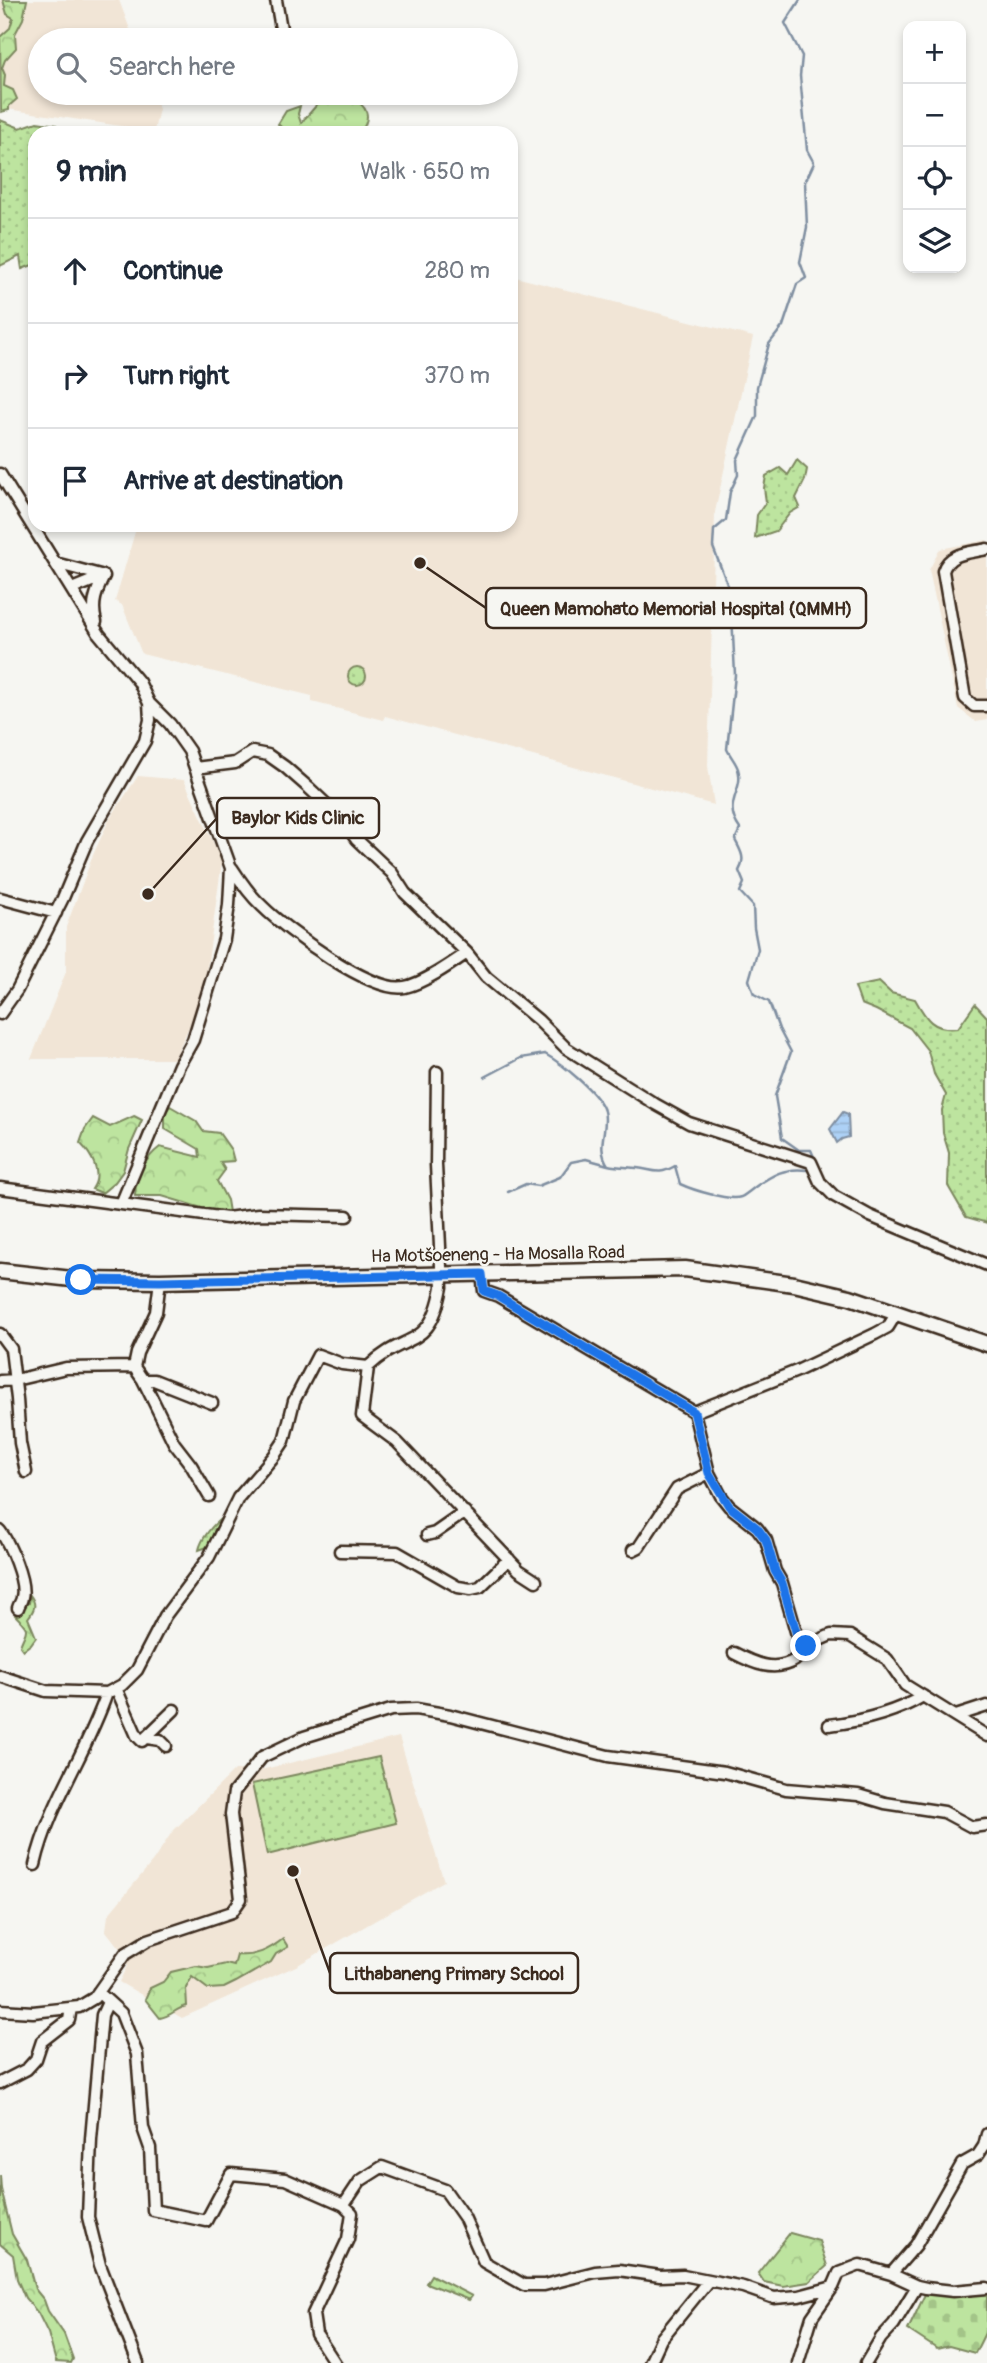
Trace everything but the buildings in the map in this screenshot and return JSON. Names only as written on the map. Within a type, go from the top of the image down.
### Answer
[{"type":"main road","name":"Ha Motšoeneng - Ha Mosalla Road","points":[[0,1271],[81,1280],[160,1281],[685,1269],[794,1284],[850,1297],[987,1345]]},
{"type":"street","points":[[276,0],[281,28]]},
{"type":"street","points":[[0,474],[28,519]]},
{"type":"street","points":[[0,1014],[17,990],[56,913],[87,841],[145,741],[150,720],[149,704],[139,682],[99,634],[36,532]]},
{"type":"street","points":[[987,549],[953,557],[948,560],[943,571],[965,698],[974,706],[987,706]]},
{"type":"street","points":[[55,563],[104,576]]},
{"type":"street","points":[[72,589],[104,576]]},
{"type":"street","points":[[99,634],[93,609],[94,597],[104,576]]},
{"type":"street","points":[[149,704],[170,724],[189,751],[231,867],[263,907],[286,926],[342,965],[387,986],[404,987],[417,982],[467,953]]},
{"type":"street","points":[[195,768],[235,763],[252,752],[268,755],[342,819],[356,839],[392,873],[405,893],[467,953],[486,976],[566,1048],[689,1123],[811,1162],[820,1182],[834,1196],[870,1216],[987,1265]]},
{"type":"street","points":[[121,1204],[178,1065],[194,1040],[224,939],[231,867]]},
{"type":"street","points":[[0,898],[56,913]]},
{"type":"street","points":[[437,1072],[436,1165],[442,1287],[439,1303],[426,1331],[413,1340],[382,1353],[368,1367],[362,1416],[397,1442],[509,1559],[536,1581]]},
{"type":"street","points":[[0,1188],[227,1217],[258,1214],[347,1216]]},
{"type":"street","points":[[482,1274],[484,1291],[498,1296],[694,1412],[709,1473],[729,1506],[757,1528],[766,1540],[797,1635],[806,1646]]},
{"type":"street","points":[[160,1281],[156,1312],[137,1353],[134,1367],[174,1443],[209,1496]]},
{"type":"street","points":[[694,1412],[797,1371],[875,1334],[888,1327],[896,1314]]},
{"type":"street","points":[[0,1334],[11,1349],[20,1443],[26,1472]]},
{"type":"street","points":[[35,1865],[55,1806],[111,1691],[137,1670],[165,1616],[209,1557],[238,1499],[284,1441],[294,1401],[318,1355],[342,1364],[368,1367]]},
{"type":"street","points":[[0,1381],[66,1368],[134,1367]]},
{"type":"street","points":[[143,1380],[154,1380],[212,1403]]},
{"type":"street","points":[[633,1550],[639,1547],[677,1489],[709,1473]]},
{"type":"street","points":[[427,1535],[435,1533],[465,1512]]},
{"type":"street","points":[[0,1531],[22,1583],[23,1596],[18,1608]]},
{"type":"street","points":[[340,1551],[397,1552],[458,1587],[471,1589],[480,1587],[509,1559]]},
{"type":"street","points":[[734,1653],[762,1666],[777,1665],[796,1660],[806,1646],[831,1635],[850,1636],[887,1659],[905,1685],[987,1736]]},
{"type":"street","points":[[0,1676],[46,1691],[111,1691]]},
{"type":"street","points":[[111,1691],[142,1741],[174,1710]]},
{"type":"street","points":[[829,1725],[848,1723],[895,1710],[923,1696]]},
{"type":"street","points":[[956,1716],[987,1706]]},
{"type":"street","points":[[0,2010],[33,2012],[79,2007],[94,1998],[125,1954],[148,1940],[232,1912],[241,1899],[232,1814],[234,1792],[262,1757],[304,1737],[391,1710],[416,1709],[450,1715],[608,1756],[725,1772],[786,1789],[858,1795],[885,1803],[944,1812],[972,1827],[987,1825]]},
{"type":"street","points":[[147,1738],[154,1737],[166,1746]]},
{"type":"street","points":[[98,1992],[121,2013],[138,2054],[144,2128],[150,2148],[153,2210],[206,2221],[231,2174],[285,2179],[344,2206],[352,2213],[348,2239],[313,2314],[316,2334],[335,2363]]},
{"type":"street","points":[[108,2002],[102,2015],[91,2139],[88,2217],[100,2265],[138,2363]]},
{"type":"street","points":[[0,2083],[27,2069],[36,2059],[42,2041],[69,2020],[71,2008]]},
{"type":"street","points":[[891,2274],[916,2245],[962,2164],[978,2155],[987,2134]]},
{"type":"street","points":[[344,2206],[360,2180],[382,2167],[445,2190],[464,2217],[484,2262],[524,2285],[544,2284],[595,2272],[619,2270],[660,2276],[683,2275],[743,2287],[774,2298],[799,2296],[834,2287]]},
{"type":"street","points":[[799,2363],[812,2318],[834,2287],[839,2273],[860,2265],[891,2274],[917,2286],[953,2291],[987,2288]]},
{"type":"street","points":[[650,2363],[661,2339],[708,2281]]},
{"type":"street","points":[[866,2363],[917,2286]]},
{"type":"shaded area","points":[[0,0],[119,0],[130,28],[28,28],[28,105],[158,105],[155,126],[121,126],[0,108]]},
{"type":"shaded area","points":[[518,278],[753,337],[715,512],[708,766],[714,805],[385,716],[383,720],[312,702],[312,696],[142,654],[122,605],[115,601],[135,532],[518,532]]},
{"type":"shaded area","points":[[987,540],[987,720],[976,722],[958,708],[929,570],[940,549]]},
{"type":"shaded area","points":[[138,776],[184,780],[222,861],[199,1006],[174,1059],[31,1059],[66,972],[66,927],[93,855],[109,820]]},
{"type":"shaded area","points":[[399,1737],[444,1881],[296,1966],[182,2018],[119,1982],[127,1966],[120,1949],[106,1931],[108,1915],[153,1861],[172,1832],[235,1770],[260,1770]]},
{"type":"green space","points":[[3,0],[27,0],[23,19],[15,34],[16,48],[5,60],[2,68],[5,75],[4,86],[13,90],[17,99],[9,106],[9,110],[1,112],[0,37],[10,28],[13,18],[7,14]]},
{"type":"green space","points":[[362,105],[366,112],[366,121],[364,126],[278,124],[286,111],[300,106],[298,114],[301,123],[315,107]]},
{"type":"green space","points":[[0,120],[20,128],[37,122],[56,125],[28,126],[28,267],[22,269],[20,256],[0,266]]},
{"type":"green space","points":[[797,460],[807,469],[796,498],[800,507],[790,513],[776,531],[755,538],[757,515],[766,502],[766,476],[780,468],[788,475]]},
{"type":"green space","points":[[357,667],[363,670],[366,676],[363,682],[357,685],[351,682],[348,676],[351,670]]},
{"type":"green space","points":[[879,982],[891,993],[915,999],[927,1018],[942,1028],[958,1028],[975,1004],[987,1017],[987,1223],[966,1217],[948,1186],[949,1153],[943,1133],[942,1110],[946,1095],[934,1074],[928,1051],[910,1028],[861,1004],[855,987]]},
{"type":"green space","points":[[170,1106],[196,1121],[203,1131],[219,1133],[231,1150],[234,1161],[220,1162],[225,1170],[217,1181],[227,1200],[229,1212],[215,1212],[162,1196],[135,1196],[142,1169],[160,1147],[200,1157],[199,1149],[165,1129],[165,1113]]},
{"type":"green space","points":[[134,1116],[142,1120],[123,1171],[102,1193],[92,1189],[96,1177],[95,1165],[80,1143],[85,1129],[93,1118],[110,1127]]},
{"type":"green space","points":[[223,1517],[214,1532],[213,1545],[199,1550],[208,1532]]},
{"type":"green space","points":[[30,1595],[34,1606],[28,1618],[36,1637],[23,1650],[20,1646],[26,1628],[15,1615],[23,1602],[29,1603]]},
{"type":"green space","points":[[379,1757],[396,1823],[267,1855],[252,1784]]},
{"type":"green space","points":[[283,1939],[288,1947],[276,1954],[271,1962],[224,1988],[208,1989],[192,1977],[186,1988],[187,2006],[168,2016],[160,2018],[145,1999],[150,1988],[163,1982],[171,1972],[196,1966],[234,1966],[237,1955],[262,1952]]},
{"type":"green space","points":[[0,2175],[12,2234],[27,2260],[35,2289],[64,2334],[73,2359],[71,2363],[56,2362],[48,2333],[38,2313],[25,2298],[17,2279],[13,2255],[0,2244]]},
{"type":"green space","points":[[790,2233],[819,2241],[827,2266],[809,2282],[783,2286],[764,2282],[758,2273]]},
{"type":"green space","points":[[431,2275],[472,2296],[469,2300],[426,2283]]},
{"type":"green space","points":[[987,2293],[987,2329],[975,2353],[949,2346],[937,2349],[908,2330],[925,2294],[956,2296]]},
{"type":"water","points":[[843,1112],[848,1114],[849,1137],[837,1143],[830,1129]]},
{"type":"waterway","points":[[800,0],[785,23],[802,56],[800,76],[807,150],[814,163],[805,182],[807,227],[800,262],[806,278],[797,284],[783,326],[769,344],[757,387],[757,416],[737,460],[738,475],[730,492],[726,520],[714,530],[713,547],[731,594],[735,675],[727,749],[737,766],[739,777],[733,812],[740,829],[735,840],[742,859],[739,871],[744,883],[740,892],[753,906],[758,949],[749,980],[754,994],[769,1002],[791,1052],[775,1096],[782,1138],[799,1150],[811,1150],[814,1157],[812,1160]]},
{"type":"waterway","points":[[485,1077],[521,1058],[545,1054],[579,1080],[601,1104],[605,1118],[602,1144],[608,1165],[656,1172],[675,1166],[680,1184],[702,1192],[728,1198],[741,1197],[773,1176],[785,1171],[807,1170],[809,1166]]},
{"type":"waterway","points":[[508,1192],[526,1184],[538,1186],[560,1177],[571,1162],[586,1159],[608,1165]]},
{"type":"place","name":"Queen Mamohato Memorial Hospital (QMMH)","points":[[420,563]]},
{"type":"place","name":"Baylor Kids Clinic","points":[[148,894]]},
{"type":"place","name":"Lithabaneng Primary School","points":[[293,1871]]},
{"type":"route","points":[[81,1280],[160,1281],[482,1274],[484,1291],[498,1296],[694,1412],[709,1473],[729,1506],[757,1528],[766,1540],[797,1635],[806,1646]]}]
